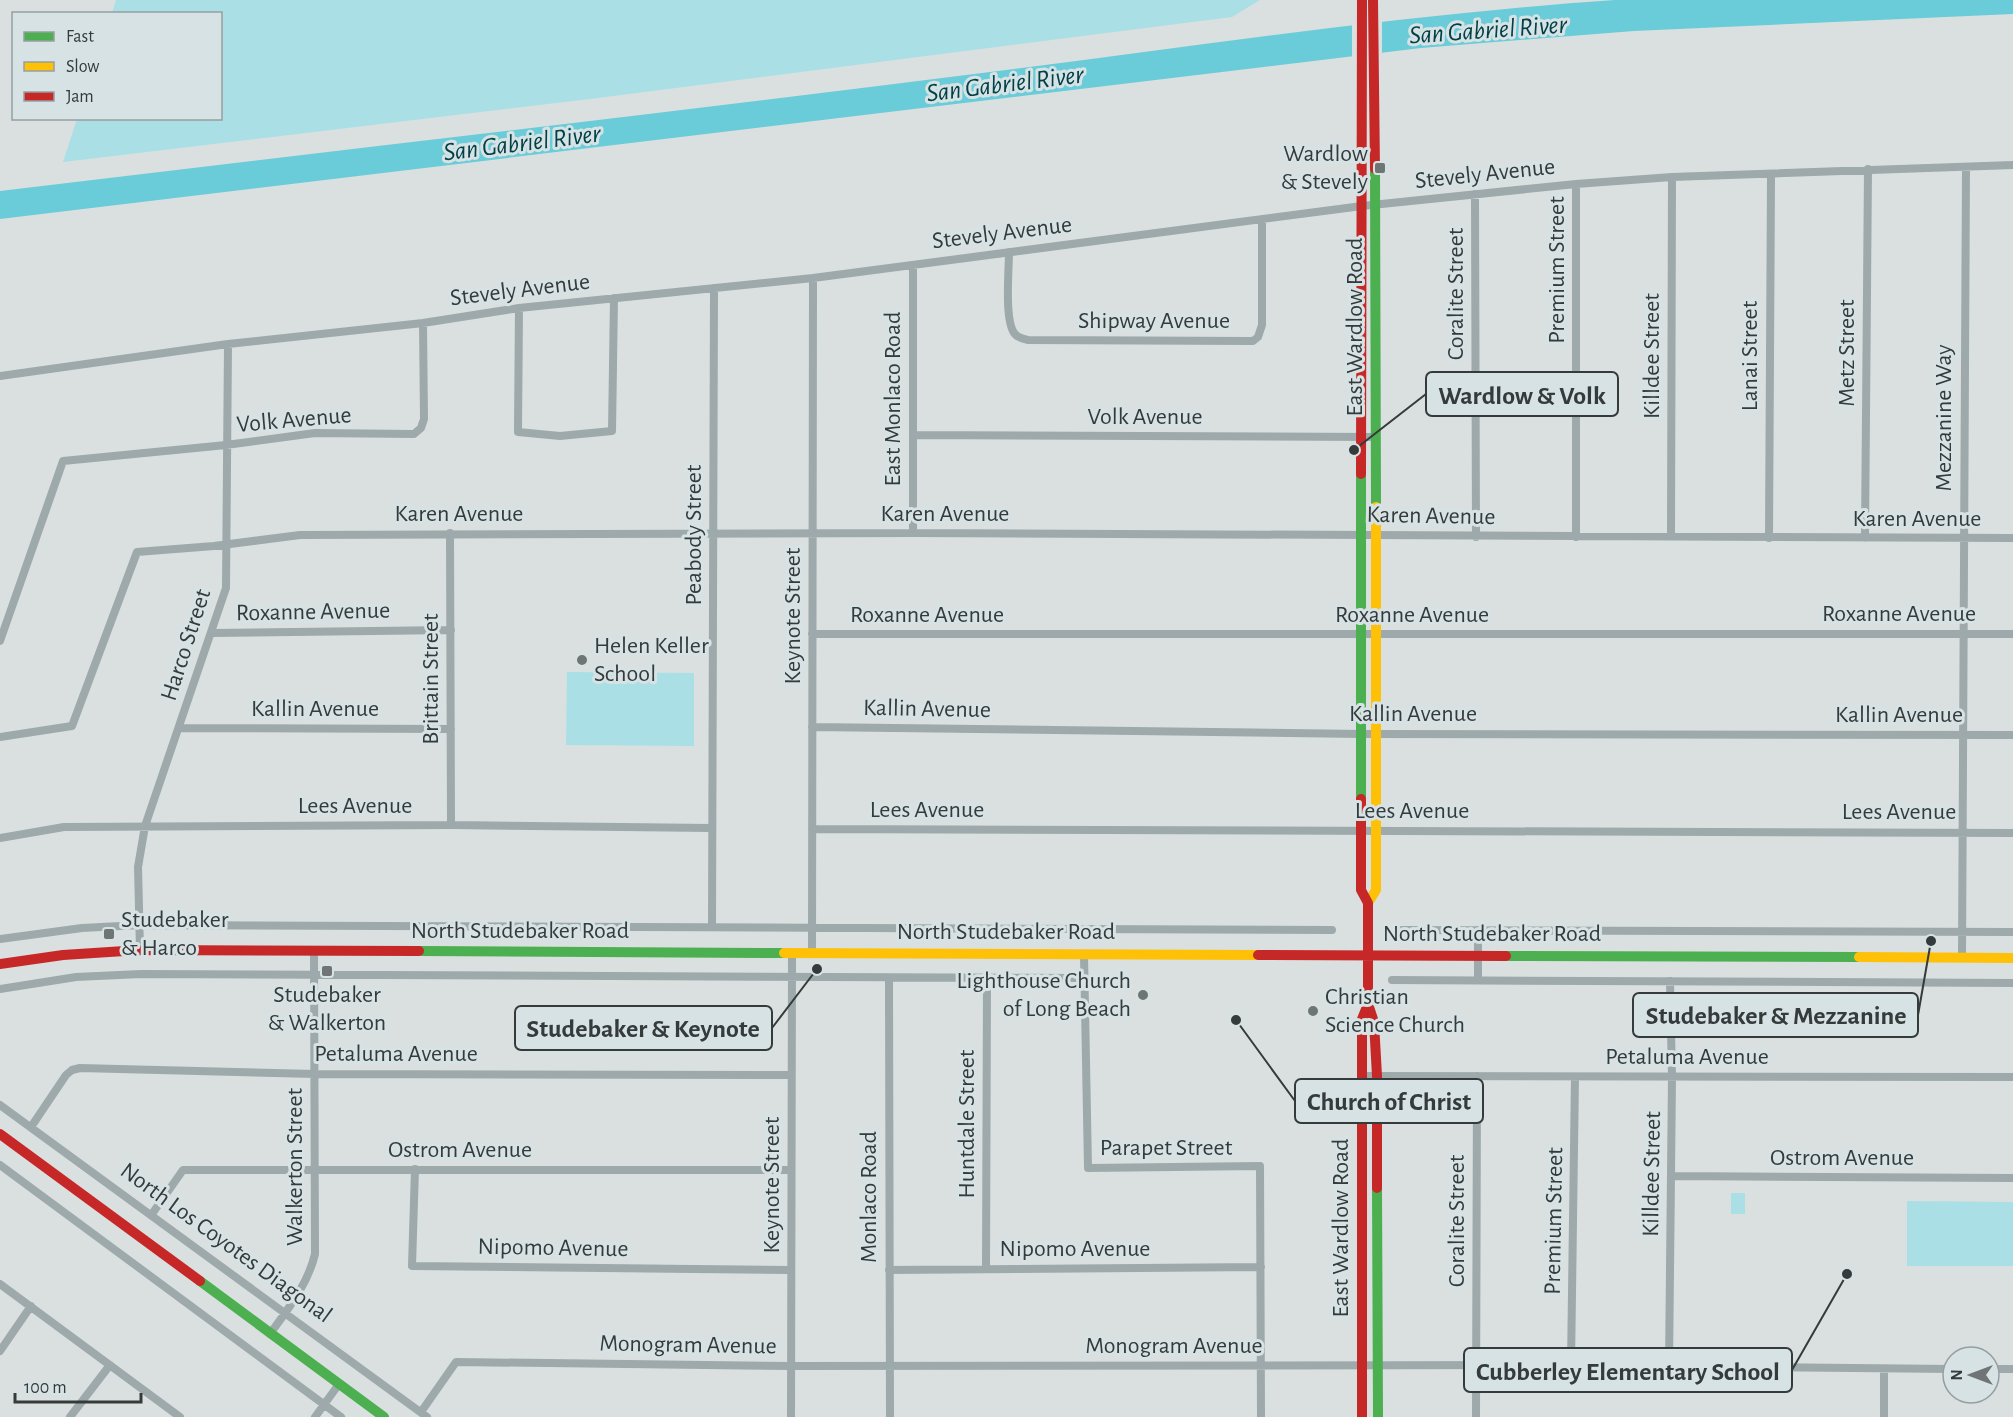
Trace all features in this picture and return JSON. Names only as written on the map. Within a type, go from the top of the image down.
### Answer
[{"type":"main road","name":"East Wardlow Road","points":[[1362,0],[1375,205],[1377,830],[1376,890],[1368,903]]},
{"type":"main road","name":"East Wardlow Road","points":[[1373,0],[1362,206],[1361,890],[1368,903],[1368,1004],[1374,1022],[1377,1076],[1378,1417]]},
{"type":"main road","name":"North Studebaker Road","points":[[0,964],[63,955],[140,950],[2013,958]]},
{"type":"main road","name":"East Wardlow Road","points":[[1362,1417],[1362,1019],[1368,1004]]},
{"type":"main road","name":"North Los Coyotes Diagonal","points":[[0,1134],[384,1417]]},
{"type":"street","name":"Stevely Avenue","points":[[0,376],[228,344],[423,323],[519,308],[813,278],[1362,206],[1475,194],[1672,177],[2013,165]]},
{"type":"street","name":"Mezzanine Way","points":[[1962,958],[1965,167]]},
{"type":"street","name":"Metz Street","points":[[1865,538],[1868,169]]},
{"type":"street","name":"Lanai Street","points":[[1769,538],[1771,175]]},
{"type":"street","name":"Killdee Street","points":[[1671,536],[1672,177]]},
{"type":"street","name":"Premium Street","points":[[1576,184],[1576,537]]},
{"type":"street","name":"Coralite Street","points":[[1475,194],[1476,537]]},
{"type":"street","name":"Shipway Avenue","points":[[1009,252],[1009,317],[1011,328],[1021,338],[1028,340],[1253,341],[1258,337],[1262,325],[1262,219]]},
{"type":"street","name":"East Monlaco Road","points":[[913,265],[913,533]]},
{"type":"street","name":"Keynote Street","points":[[812,953],[813,278]]},
{"type":"street","name":"Peabody Street","points":[[712,927],[714,288]]},
{"type":"street","points":[[519,308],[518,432],[560,436],[612,430],[614,298]]},
{"type":"street","name":"Volk Avenue","points":[[0,641],[63,461],[226,445],[315,433],[414,434],[421,428],[424,419],[423,323]]},
{"type":"street","name":"Harco Street","points":[[140,950],[138,867],[145,826],[226,588],[228,344]]},
{"type":"street","name":"Volk Avenue","points":[[913,435],[1376,437]]},
{"type":"street","name":"Karen Avenue","points":[[0,737],[72,726],[137,552],[300,535],[714,532],[2013,538]]},
{"type":"street","name":"Brittain Street","points":[[450,533],[451,825]]},
{"type":"street","name":"Roxanne Avenue","points":[[212,633],[451,630]]},
{"type":"street","name":"Roxanne Avenue","points":[[812,634],[2013,634]]},
{"type":"street","name":"Kallin Avenue","points":[[812,727],[1362,734],[2013,735]]},
{"type":"street","name":"Kallin Avenue","points":[[179,728],[451,729]]},
{"type":"street","name":"Lees Avenue","points":[[0,838],[64,827],[451,825],[711,828]]},
{"type":"street","name":"Lees Avenue","points":[[812,829],[2013,832]]},
{"type":"street","name":"North Studebaker Road","points":[[0,939],[82,928],[140,925],[1332,930]]},
{"type":"street","name":"North Studebaker Road","points":[[1402,930],[2013,932]]},
{"type":"street","points":[[1478,930],[1478,980]]},
{"type":"street","name":"Walkerton Street","points":[[270,1334],[311,1270],[315,1254],[314,951]]},
{"type":"street","name":"Keynote Street","points":[[791,1417],[792,953]]},
{"type":"street","name":"Parapet Street","points":[[1084,954],[1088,1168],[1260,1166],[1261,1417]]},
{"type":"street","name":"North Studebaker Road","points":[[0,989],[94,976],[141,974],[1084,978]]},
{"type":"street","name":"Monlaco Road","points":[[889,978],[890,1417]]},
{"type":"street","name":"Huntdale Street","points":[[986,1269],[987,978]]},
{"type":"street","name":"North Studebaker Road","points":[[1392,980],[2013,983]]},
{"type":"street","name":"Killdee Street","points":[[1670,981],[1672,1077],[1670,1367]]},
{"type":"street","name":"Petaluma Avenue","points":[[31,1126],[66,1075],[80,1068],[315,1074],[791,1075]]},
{"type":"street","name":"Petaluma Avenue","points":[[1362,1076],[2013,1077]]},
{"type":"street","name":"Coralite Street","points":[[1476,1417],[1477,1076]]},
{"type":"street","name":"Premium Street","points":[[1572,1365],[1575,1077]]},
{"type":"street","name":"North Los Coyotes Diagonal","points":[[0,1105],[424,1415]]},
{"type":"street","points":[[0,1165],[341,1417]]},
{"type":"street","name":"Nipomo Avenue","points":[[415,1169],[412,1266],[791,1270]]},
{"type":"street","name":"Ostrom Avenue","points":[[152,1214],[183,1170],[791,1170]]},
{"type":"street","name":"Ostrom Avenue","points":[[1671,1176],[2013,1178]]},
{"type":"street","name":"Nipomo Avenue","points":[[889,1270],[1262,1267]]},
{"type":"street","points":[[0,1284],[180,1417]]},
{"type":"street","points":[[0,1351],[31,1306]]},
{"type":"street","name":"Monogram Avenue","points":[[424,1415],[456,1362],[791,1366],[1572,1365],[1941,1369]]},
{"type":"street","points":[[70,1417],[110,1365]]},
{"type":"street","points":[[1884,1369],[1884,1417]]},
{"type":"street","points":[[315,1417],[339,1384]]},
{"type":"shaded area","points":[[116,0],[1260,0],[1232,17],[590,99],[63,162],[77,120],[222,120],[222,12],[112,12]]},
{"type":"shaded area","points":[[567,672],[694,673],[694,746],[566,745]]},
{"type":"shaded area","points":[[1731,1193],[1745,1193],[1745,1214],[1731,1214]]},
{"type":"shaded area","points":[[1907,1201],[2013,1202],[2013,1266],[1907,1266]]},
{"type":"water","name":"San Gabriel River","points":[[1615,0],[2013,0],[2013,14],[1634,31],[1421,48],[0,219],[0,191],[742,103],[1380,22]]},
{"type":"pier","points":[[1382,19],[1382,56],[1352,60],[1352,23]]},
{"type":"traffic: fast","points":[[1375,169],[1376,507]]},
{"type":"traffic: fast","points":[[1361,474],[1361,799]]},
{"type":"traffic: fast","points":[[419,951],[784,953]]},
{"type":"traffic: fast","points":[[1506,956],[1859,957]]},
{"type":"traffic: fast","points":[[1377,1188],[1378,1417]]},
{"type":"traffic: fast","points":[[200,1281],[384,1417]]},
{"type":"traffic: slow","points":[[1368,903],[1376,890],[1376,507]]},
{"type":"traffic: slow","points":[[784,953],[1258,955]]},
{"type":"traffic: slow","points":[[1859,957],[2013,958]]},
{"type":"traffic: jam","points":[[1361,474],[1362,0]]},
{"type":"traffic: jam","points":[[1373,0],[1375,169]]},
{"type":"traffic: jam","points":[[1361,799],[1361,890],[1368,903],[1368,1004],[1374,1022],[1377,1076],[1377,1188]]},
{"type":"traffic: jam","points":[[0,964],[63,955],[140,950],[419,951]]},
{"type":"traffic: jam","points":[[1258,955],[1506,956]]},
{"type":"traffic: jam","points":[[1362,1417],[1362,1019],[1368,1004]]},
{"type":"traffic: jam","points":[[0,1134],[200,1281]]},
{"type":"place","name":"Wardlow & Stevely","points":[[1380,168]]},
{"type":"place","name":"Wardlow & Volk","points":[[1354,450]]},
{"type":"place","name":"Helen Keller School","points":[[582,660]]},
{"type":"place","name":"Studebaker & Harco","points":[[109,934]]},
{"type":"place","name":"Studebaker & Mezzanine","points":[[1931,941]]},
{"type":"place","name":"Studebaker & Keynote","points":[[817,969]]},
{"type":"place","name":"Studebaker & Walkerton","points":[[327,971]]},
{"type":"place","name":"Lighthouse Church of Long Beach","points":[[1143,995]]},
{"type":"place","name":"Christian Science Church","points":[[1313,1011]]},
{"type":"place","name":"Church of Christ","points":[[1236,1020]]},
{"type":"place","name":"Cubberley Elementary School","points":[[1847,1274]]}]
